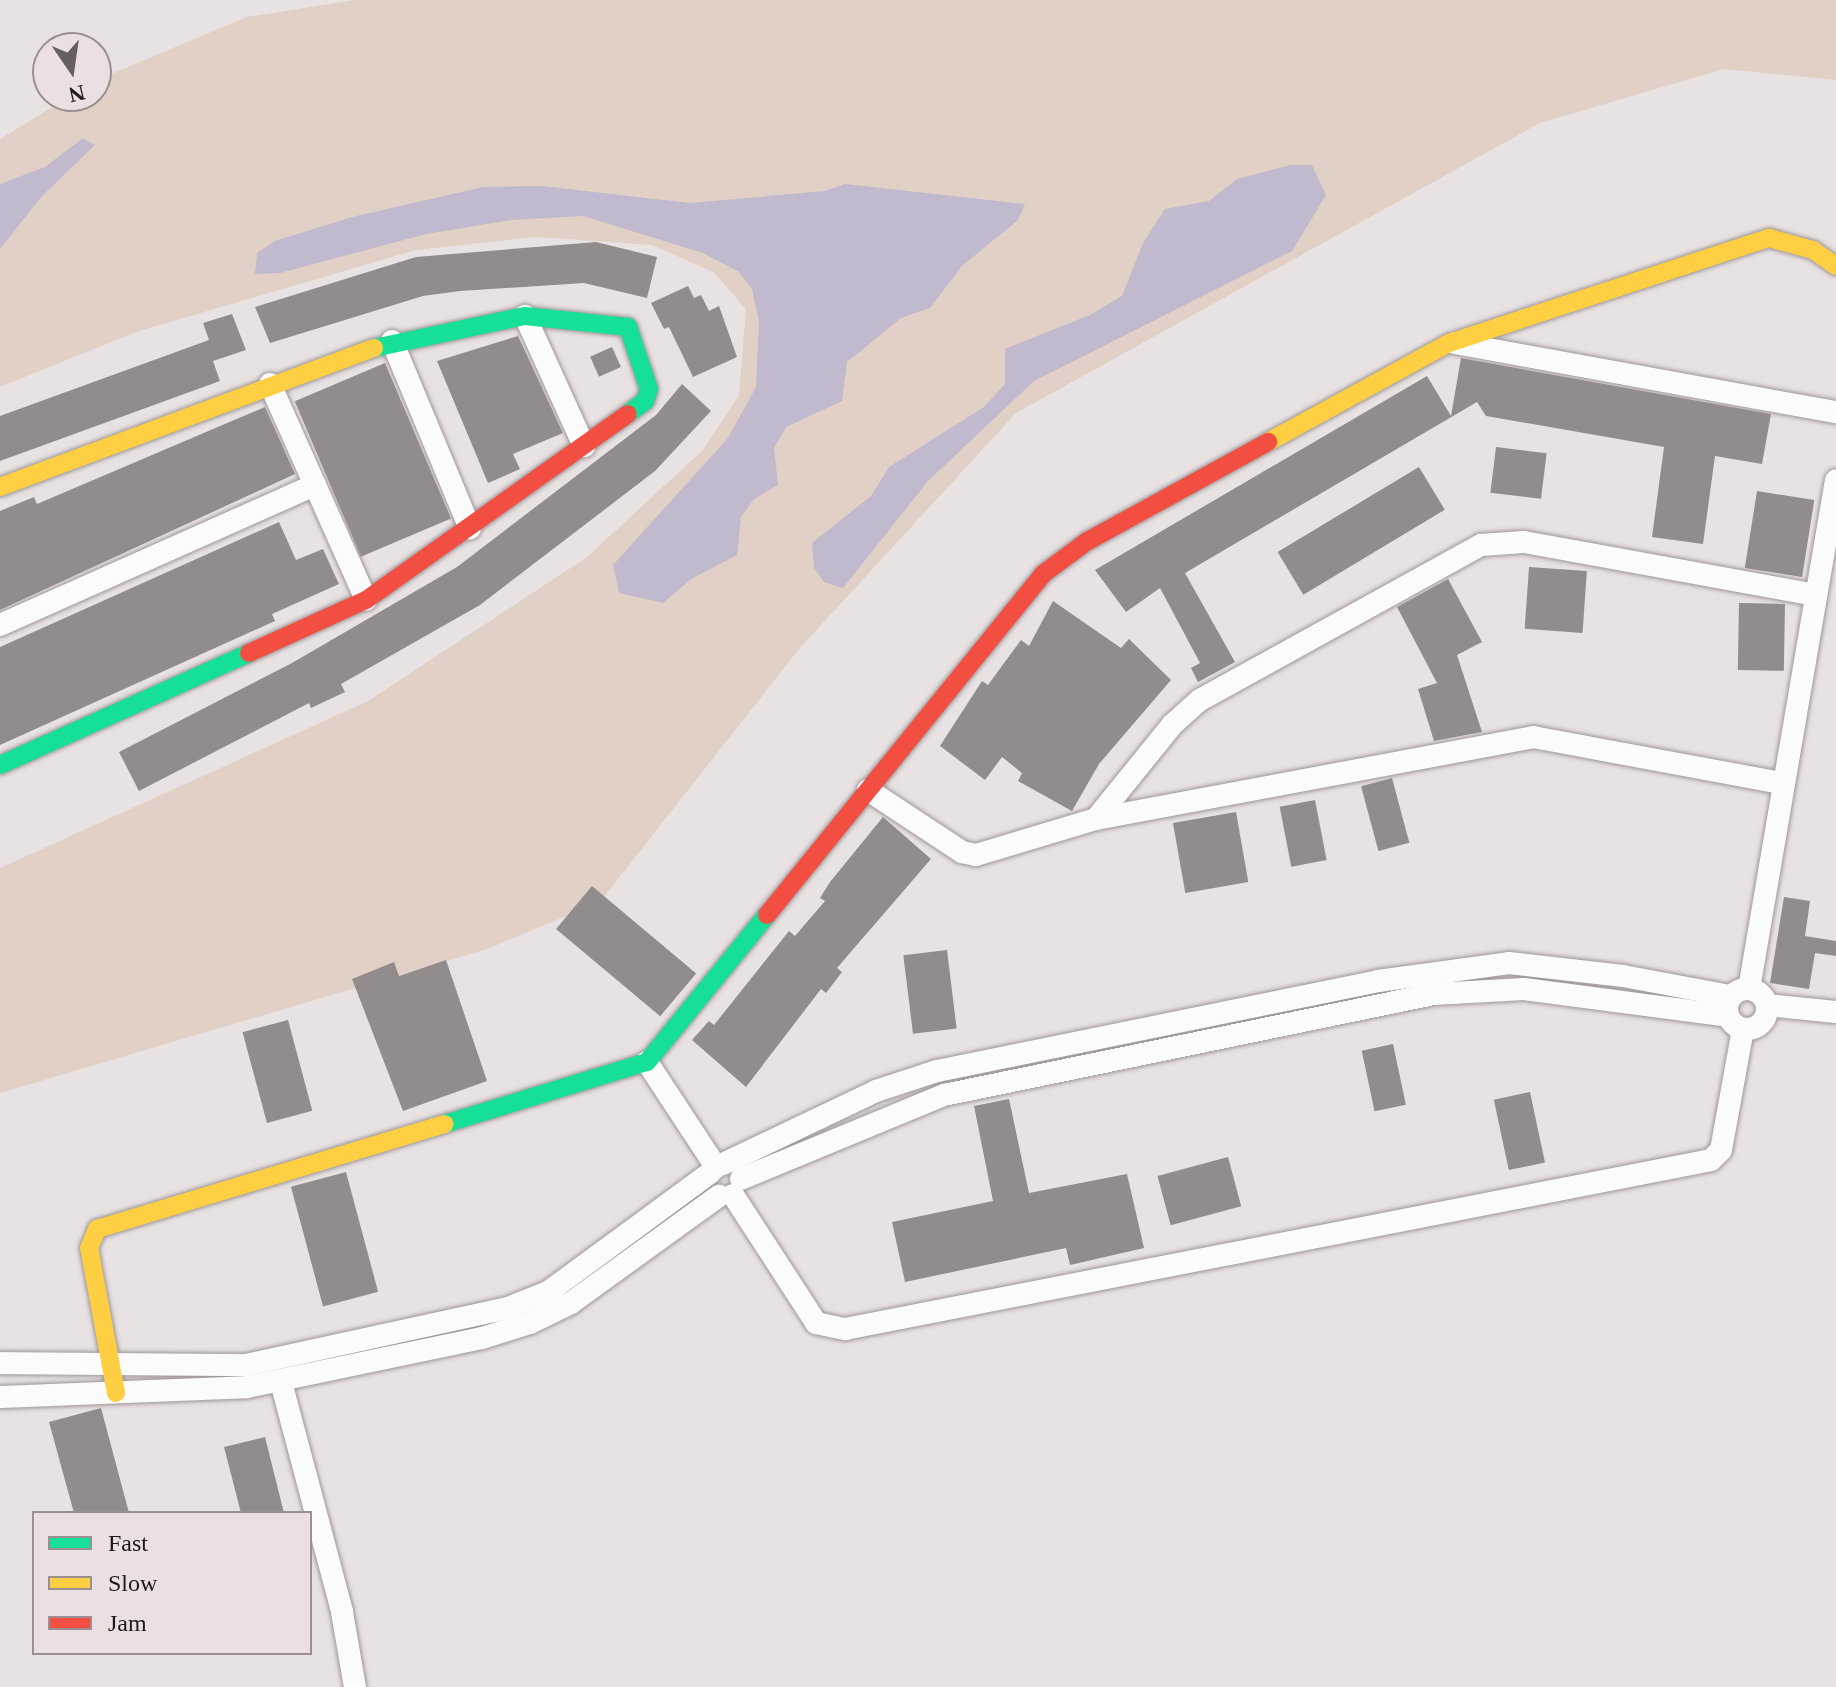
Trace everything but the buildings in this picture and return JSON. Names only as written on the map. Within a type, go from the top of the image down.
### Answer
[{"type":"street","points":[[116,1393],[89,1248],[97,1229],[647,1062],[1043,574],[1086,542],[1449,343],[1769,238],[1813,250],[1836,266]]},
{"type":"street","points":[[525,316],[584,446]]},
{"type":"street","points":[[0,487],[392,341],[525,316],[618,322],[632,332],[649,389],[645,401],[366,600],[0,765]]},
{"type":"street","points":[[392,341],[470,528]]},
{"type":"street","points":[[1449,343],[1836,412]]},
{"type":"street","points":[[270,384],[366,600]]},
{"type":"street","points":[[716,1168],[737,1170],[731,1190],[816,1323],[845,1329],[1711,1160],[1721,1150],[1738,1007],[1836,480]]},
{"type":"street","points":[[0,625],[315,485]]},
{"type":"street","points":[[1096,819],[1173,724],[1200,700],[1481,545],[1524,542],[1815,595]]},
{"type":"street","points":[[868,790],[962,852],[976,855],[1096,819],[1533,737],[1782,783]]},
{"type":"street","points":[[0,1363],[111,1367],[246,1365],[508,1308],[548,1292],[716,1168],[876,1091],[937,1071],[1378,981],[1509,963],[1738,1007],[1758,1025],[1767,1005]]},
{"type":"street","points":[[0,1397],[281,1382],[530,1323],[571,1303],[731,1190],[944,1095],[1434,994],[1486,989],[1738,1007],[1759,992],[1767,1005]]},
{"type":"street","points":[[1767,1005],[1836,1012]]},
{"type":"street","points":[[1202,1017],[1206,1041]]},
{"type":"street","points":[[647,1062],[716,1168]]},
{"type":"street","points":[[281,1382],[342,1612],[355,1687]]},
{"type":"shaded area","points":[[355,0],[1836,0],[1836,80],[1724,69],[1540,123],[1016,413],[799,649],[600,902],[487,949],[0,1093],[0,868],[368,701],[587,557],[703,450],[739,395],[746,309],[713,272],[652,245],[536,237],[416,250],[136,332],[0,387],[0,139],[44,112],[112,112],[112,74],[247,17]]},
{"type":"shaded area","points":[[83,138],[95,145],[42,196],[0,249],[0,184],[45,167]]},
{"type":"shaded area","points":[[1290,165],[1312,165],[1326,195],[1292,251],[1034,381],[928,481],[843,588],[824,582],[814,568],[812,543],[871,496],[889,467],[984,407],[1005,384],[1005,349],[1090,315],[1122,296],[1143,243],[1165,209],[1209,201],[1237,179]]},
{"type":"shaded area","points":[[845,184],[1025,204],[1018,220],[962,266],[930,308],[901,318],[847,362],[842,401],[786,427],[774,448],[778,485],[754,499],[741,517],[737,555],[691,579],[663,603],[619,593],[613,565],[728,438],[756,387],[759,322],[752,289],[739,272],[703,253],[583,216],[510,220],[426,234],[280,273],[255,274],[257,253],[275,241],[352,217],[483,187],[542,186],[690,203],[825,191]]},
{"type":"traffic: fast","points":[[374,348],[525,316],[628,327],[649,389],[645,401],[628,414]]},
{"type":"traffic: fast","points":[[0,765],[249,653]]},
{"type":"traffic: fast","points":[[444,1124],[647,1062],[767,915]]},
{"type":"traffic: slow","points":[[1268,442],[1449,343],[1769,238],[1813,250],[1836,266]]},
{"type":"traffic: slow","points":[[0,487],[374,348]]},
{"type":"traffic: slow","points":[[116,1393],[89,1248],[97,1229],[444,1124]]},
{"type":"traffic: jam","points":[[249,653],[366,600],[628,414]]},
{"type":"traffic: jam","points":[[767,915],[1043,574],[1086,542],[1268,442]]}]
